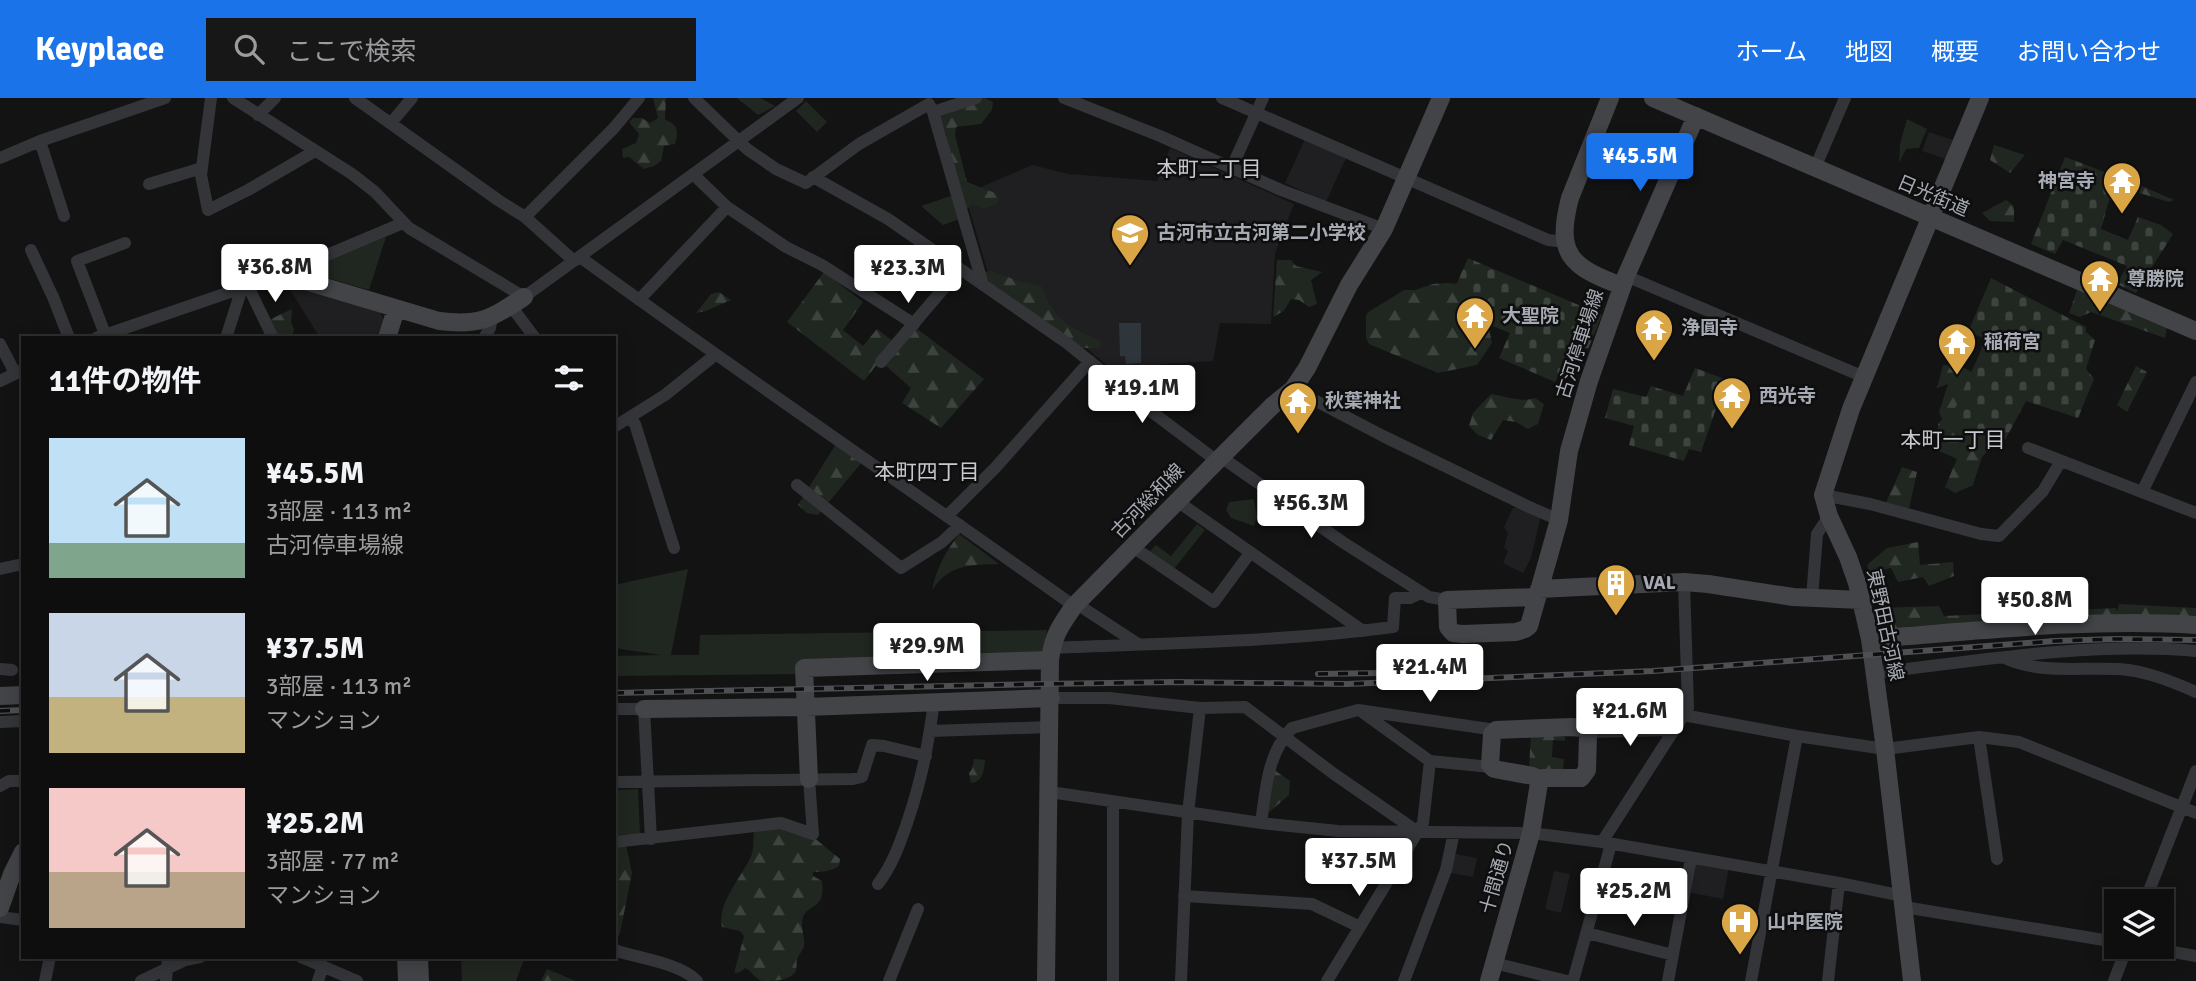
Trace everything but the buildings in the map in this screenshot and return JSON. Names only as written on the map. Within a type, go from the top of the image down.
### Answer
[{"type":"main road","name":"古河総和線","points":[[1046,981],[1051,654],[1059,627],[1075,605],[1272,406],[1293,389],[1307,368],[1349,285],[1384,229],[1441,98]]},
{"type":"main road","points":[[1565,240],[1565,220],[1570,198],[1610,98]]},
{"type":"main road","name":"日光街道","points":[[1653,98],[2196,331]]},
{"type":"main road","points":[[1823,495],[1864,377],[1980,98]]},
{"type":"main road","points":[[1624,281],[1696,116]]},
{"type":"main road","name":"古河停車場線","points":[[1447,600],[1447,623],[1453,633],[1516,632],[1529,625],[1559,520],[1573,435],[1624,281],[1595,276],[1577,264],[1565,240]]},
{"type":"main road","points":[[277,276],[295,278],[439,321],[476,322],[492,317],[517,302]]},
{"type":"main road","points":[[388,336],[396,309]]},
{"type":"main road","points":[[396,309],[399,336]]},
{"type":"main road","name":"東野田古河線","points":[[1823,495],[1829,516],[1848,557],[1870,639],[1912,981]]},
{"type":"main road","points":[[1447,600],[1685,583],[1812,598],[1861,600]]},
{"type":"main road","points":[[1870,639],[2075,625],[2196,625]]},
{"type":"main road","points":[[808,779],[804,668],[1051,654]]},
{"type":"main road","points":[[0,696],[21,695]]},
{"type":"main road","points":[[644,709],[806,707],[1051,698]]},
{"type":"main road","points":[[1580,727],[1587,732],[1588,737],[1587,770],[1584,776],[1578,779],[1543,778],[1539,783],[1533,776],[1491,767],[1492,734],[1496,730],[1580,727]]},
{"type":"main road","name":"十間通り","points":[[1489,981],[1531,833],[1539,783]]},
{"type":"main road","points":[[0,908],[21,856]]},
{"type":"main road","points":[[407,959],[407,981]]},
{"type":"main road","points":[[419,959],[420,981]]},
{"type":"street","points":[[0,158],[165,98]]},
{"type":"street","points":[[211,98],[201,175],[208,210],[315,151]]},
{"type":"street","points":[[233,98],[352,174],[376,192],[403,223],[517,302],[534,336]]},
{"type":"street","points":[[258,115],[275,98]]},
{"type":"street","points":[[355,98],[525,217],[577,259],[1075,605],[1138,644]]},
{"type":"street","points":[[391,123],[412,98]]},
{"type":"street","points":[[525,217],[614,128],[639,98]]},
{"type":"street","points":[[694,98],[747,149],[776,169],[806,183],[890,125],[929,104],[983,285]]},
{"type":"street","points":[[517,302],[798,98]]},
{"type":"street","points":[[933,112],[976,98]]},
{"type":"street","points":[[1065,98],[1281,190],[1384,229]]},
{"type":"street","points":[[1222,98],[1548,240],[1565,240]]},
{"type":"street","points":[[1232,167],[1263,98]]},
{"type":"street","points":[[1815,168],[1845,98]]},
{"type":"street","points":[[40,142],[64,216]]},
{"type":"street","points":[[149,184],[202,168]]},
{"type":"street","points":[[693,174],[727,207],[786,247],[822,265],[914,324]]},
{"type":"street","points":[[813,177],[888,219],[1090,361],[1156,415],[1344,543],[1421,593],[1438,600],[1447,600]]},
{"type":"street","points":[[639,300],[727,207]]},
{"type":"street","points":[[125,243],[77,261],[100,336],[277,276],[403,223]]},
{"type":"street","points":[[31,250],[68,336]]},
{"type":"street","points":[[881,362],[960,269]]},
{"type":"street","points":[[1624,281],[1864,377]]},
{"type":"street","points":[[227,336],[245,287]]},
{"type":"street","points":[[245,287],[273,336]]},
{"type":"street","points":[[485,336],[492,317]]},
{"type":"street","points":[[0,344],[19,371],[0,381]]},
{"type":"street","points":[[616,426],[665,395],[715,355]]},
{"type":"street","points":[[948,516],[996,467],[1090,361]]},
{"type":"street","points":[[2142,492],[2196,382]]},
{"type":"street","points":[[1293,389],[1559,520]]},
{"type":"street","points":[[629,418],[635,424],[674,548]]},
{"type":"street","points":[[2028,448],[2196,513]]},
{"type":"street","points":[[1823,495],[1870,504],[1981,534],[1999,536],[2043,491],[2061,461]]},
{"type":"street","points":[[797,485],[901,568],[942,542],[960,525]]},
{"type":"street","points":[[1177,502],[1363,631]]},
{"type":"street","points":[[1812,598],[1816,534],[1829,516]]},
{"type":"street","points":[[1133,547],[1214,603],[1251,553]]},
{"type":"street","points":[[0,569],[21,565]]},
{"type":"street","points":[[1573,981],[1587,933],[1607,843],[1672,730],[1688,708],[1685,583]]},
{"type":"street","points":[[1051,654],[1138,644],[1393,627],[1395,598],[1410,598],[1421,593]]},
{"type":"street","points":[[1875,673],[2003,657],[2111,649],[2196,651]]},
{"type":"street","points":[[2003,657],[2018,663],[2062,668],[2120,669],[2162,677],[2196,692]]},
{"type":"street","points":[[1051,698],[1109,698],[1200,708],[1245,707],[1418,832]]},
{"type":"street","points":[[878,884],[889,870],[899,846],[921,779],[934,702]]},
{"type":"street","points":[[1181,981],[1188,813],[1200,708]]},
{"type":"street","points":[[616,709],[644,709],[651,839]]},
{"type":"street","points":[[1358,710],[1430,761],[1491,767]]},
{"type":"street","points":[[1261,823],[1270,764],[1284,736],[1292,728],[1358,710],[1496,730]]},
{"type":"street","points":[[1683,715],[1885,749],[1979,737],[2019,741],[2196,813]]},
{"type":"street","points":[[0,722],[21,721]]},
{"type":"street","points":[[930,731],[1050,727]]},
{"type":"street","points":[[1587,732],[1672,730]]},
{"type":"street","points":[[1751,981],[1797,736]]},
{"type":"street","points":[[1979,737],[1997,859]]},
{"type":"street","points":[[616,782],[862,777],[872,745],[926,756]]},
{"type":"street","points":[[1327,981],[1423,823],[1430,761]]},
{"type":"street","points":[[2150,889],[2196,771]]},
{"type":"street","points":[[616,842],[781,823],[813,834],[808,779]]},
{"type":"street","points":[[0,786],[9,781],[21,780]]},
{"type":"street","points":[[1050,792],[1261,823],[1338,831],[1531,833],[1607,843],[1839,883],[1904,902],[2104,940]]},
{"type":"street","points":[[1113,802],[1113,981]]},
{"type":"street","points":[[1404,981],[1446,870],[1454,832]]},
{"type":"street","points":[[1668,981],[1691,858]]},
{"type":"street","points":[[1828,981],[1839,883]]},
{"type":"street","points":[[1184,896],[1312,904],[1360,927]]},
{"type":"street","points":[[889,981],[918,909]]},
{"type":"street","points":[[0,917],[21,920]]},
{"type":"street","points":[[1587,933],[1673,954]]},
{"type":"street","points":[[616,951],[678,969],[697,981]]},
{"type":"street","points":[[2174,952],[2196,956]]},
{"type":"street","points":[[45,981],[50,959]]},
{"type":"street","points":[[141,981],[168,962],[190,959]]},
{"type":"street","points":[[306,959],[357,981]]},
{"type":"street","points":[[2114,981],[2122,959]]},
{"type":"street","points":[[166,981],[168,962]]},
{"type":"street","points":[[1494,963],[1567,981]]},
{"type":"street","points":[[318,981],[323,966]]},
{"type":"shaded area","points":[[1929,132],[1953,140],[1946,159],[1922,151]]},
{"type":"shaded area","points":[[1305,139],[1346,158],[1326,202],[1285,183]]},
{"type":"shaded area","name":"古河市立古河第二小学校","points":[[1170,148],[1294,204],[1275,253],[1271,324],[1220,323],[1213,361],[1160,364],[1151,403],[1089,350],[990,280],[965,194],[1032,165],[1069,174],[1157,181]]},
{"type":"shaded area","points":[[287,285],[377,308],[384,320],[382,336],[319,336]]},
{"type":"shaded area","points":[[1119,323],[1141,323],[1141,363],[1126,364],[1125,356],[1120,356]]},
{"type":"shaded area","points":[[1519,507],[1541,515],[1531,558],[1523,573],[1503,563],[1508,551],[1504,547],[1508,534],[1504,527],[1513,508]]},
{"type":"shaded area","points":[[1455,854],[1477,858],[1473,877],[1451,873]]},
{"type":"shaded area","points":[[1693,861],[1729,867],[1723,899],[1687,892]]},
{"type":"shaded area","points":[[1554,871],[1570,874],[1561,913],[1545,909]]},
{"type":"green space","points":[[653,98],[666,98],[665,120],[675,126],[677,136],[675,144],[664,146],[661,161],[644,169],[629,157],[623,158],[622,149],[636,143],[639,134],[629,122],[633,118],[642,118],[650,123],[658,118]]},
{"type":"green space","points":[[737,98],[760,98],[775,106],[758,115]]},
{"type":"green space","points":[[964,98],[985,98],[993,102],[992,110],[981,124],[956,127],[955,135],[967,182],[995,193],[998,197],[997,204],[983,209],[972,204],[966,210],[944,138],[947,135],[934,108]]},
{"type":"green space","points":[[806,101],[827,122],[817,132],[796,111]]},
{"type":"green space","points":[[1907,119],[1927,129],[1919,148],[1906,149],[1899,163],[1900,144]]},
{"type":"green space","points":[[1994,145],[2025,155],[2010,173],[1990,160]]},
{"type":"green space","points":[[2065,157],[2131,182],[2126,203],[2110,197],[2101,229],[2128,240],[2138,217],[2161,225],[2173,234],[2136,293],[2117,284],[2127,266],[2063,240],[2055,254],[2031,244]]},
{"type":"green space","points":[[2114,174],[2174,200],[2169,202],[2133,191],[2126,203],[2105,199]]},
{"type":"green space","points":[[954,195],[960,219],[943,225],[921,206]]},
{"type":"green space","points":[[2006,200],[2014,206],[2014,222],[1990,221],[1982,213]]},
{"type":"green space","points":[[386,237],[369,290],[301,270]]},
{"type":"green space","points":[[1468,258],[1602,315],[1588,349],[1572,342],[1555,382],[1499,358],[1510,333],[1478,320],[1484,305],[1453,292]]},
{"type":"green space","points":[[1277,260],[1291,260],[1296,266],[1322,272],[1311,280],[1317,304],[1309,307],[1299,300],[1291,299],[1284,311],[1273,317]]},
{"type":"green space","points":[[992,271],[1041,286],[1061,319],[1103,343],[1099,348],[1082,348],[986,280],[984,272]]},
{"type":"green space","points":[[824,272],[863,302],[843,330],[863,346],[877,329],[894,342],[864,381],[787,322]]},
{"type":"green space","points":[[1991,278],[2086,327],[2086,332],[2095,340],[2086,369],[2094,379],[2078,418],[2026,401],[2005,440],[1950,420],[1986,339],[1968,332]]},
{"type":"green space","points":[[1447,283],[1462,284],[1487,320],[1492,343],[1477,365],[1438,373],[1369,344],[1366,338],[1366,315],[1370,311],[1404,290]]},
{"type":"green space","points":[[2078,287],[2167,326],[2165,338],[2091,312],[2080,317],[2069,313]]},
{"type":"green space","points":[[719,292],[731,300],[696,313],[711,294]]},
{"type":"green space","points":[[292,309],[292,336],[277,336],[269,320]]},
{"type":"green space","points":[[916,328],[984,379],[941,428],[902,403],[911,388],[886,366]]},
{"type":"green space","points":[[1943,365],[1961,366],[1973,373],[1956,413],[1951,416],[1982,425],[1998,439],[1982,457],[1973,485],[1955,493],[1945,487],[1957,459],[1939,451],[1938,424],[1942,419],[1939,412],[1948,384],[1937,388]]},
{"type":"green space","points":[[2136,366],[2147,372],[2127,412],[2117,405]]},
{"type":"green space","points":[[1695,368],[1730,381],[1718,403],[1701,452],[1689,449],[1684,461],[1629,445],[1634,426],[1605,418],[1613,389],[1646,397],[1651,386],[1683,396]]},
{"type":"green space","points":[[1491,394],[1519,399],[1535,398],[1544,404],[1538,424],[1528,429],[1516,422],[1503,420],[1491,440],[1478,435],[1469,426],[1473,413]]},
{"type":"green space","points":[[836,444],[862,462],[818,515],[807,513],[798,505]]},
{"type":"green space","points":[[1902,467],[1917,472],[1909,509],[1885,505]]},
{"type":"green space","points":[[1254,499],[1257,517],[1254,526],[1231,518],[1226,510],[1229,502]]},
{"type":"green space","points":[[1197,524],[1205,530],[1173,570],[1150,551],[1156,545],[1171,556]]},
{"type":"green space","points":[[959,534],[999,564],[970,566],[953,571],[932,590],[942,560]]},
{"type":"green space","points":[[1918,542],[1920,565],[1953,562],[1954,576],[1929,586],[1923,577],[1898,582],[1891,568],[1867,574],[1868,564],[1887,548]]},
{"type":"green space","points":[[688,569],[671,655],[699,655],[700,635],[1047,630],[1045,655],[799,660],[799,674],[616,676],[616,656],[661,655],[616,648],[616,585]]},
{"type":"green space","points":[[2119,604],[2196,608],[2196,625],[1881,634],[1878,608],[1939,606],[1944,616],[2116,608],[2117,612]]},
{"type":"green space","points":[[1531,734],[1565,737],[1565,741],[1553,740],[1552,757],[1564,759],[1563,771],[1529,768]]},
{"type":"green space","points":[[974,759],[985,760],[985,764],[980,778],[971,783],[969,773]]},
{"type":"green space","points":[[1273,769],[1290,781],[1289,795],[1267,814]]},
{"type":"green space","points":[[638,789],[640,834],[616,835],[616,790]]},
{"type":"green space","points":[[777,827],[812,836],[840,859],[836,868],[813,872],[813,876],[822,881],[823,890],[819,902],[803,917],[804,947],[797,959],[794,974],[782,980],[762,981],[745,968],[734,973],[744,936],[740,931],[722,927],[721,918],[727,899],[752,854],[754,831]]},
{"type":"green space","points":[[616,842],[626,845],[632,873],[620,933],[616,940]]},
{"type":"green space","points":[[463,959],[524,959],[516,981],[462,981]]},
{"type":"green space","points":[[547,969],[576,981],[541,981]]},
{"type":"railway","points":[[616,693],[1175,682],[1347,684],[1653,671],[2055,641],[2196,640]]},
{"type":"railway","points":[[1318,674],[1381,673]]},
{"type":"railway","points":[[0,711],[21,710]]},
{"type":"place","name":"神宮寺","points":[[2122,215]]},
{"type":"place","name":"古河市立古河第二小学校","points":[[1130,267]]},
{"type":"place","name":"尊勝院","points":[[2100,313]]},
{"type":"place","name":"大聖院","points":[[1475,350]]},
{"type":"place","name":"浄圓寺","points":[[1654,362]]},
{"type":"place","name":"稲荷宮","points":[[1957,376]]},
{"type":"place","name":"西光寺","points":[[1732,430]]},
{"type":"place","name":"秋葉神社","points":[[1298,435]]},
{"type":"place","name":"VAL","points":[[1616,617]]},
{"type":"place","name":"山中医院","points":[[1740,956]]},
{"type":"district","name":"本町二丁目","points":[[1209,169]]},
{"type":"district","name":"本町一丁目","points":[[1953,440]]},
{"type":"district","name":"本町四丁目","points":[[927,472]]}]
